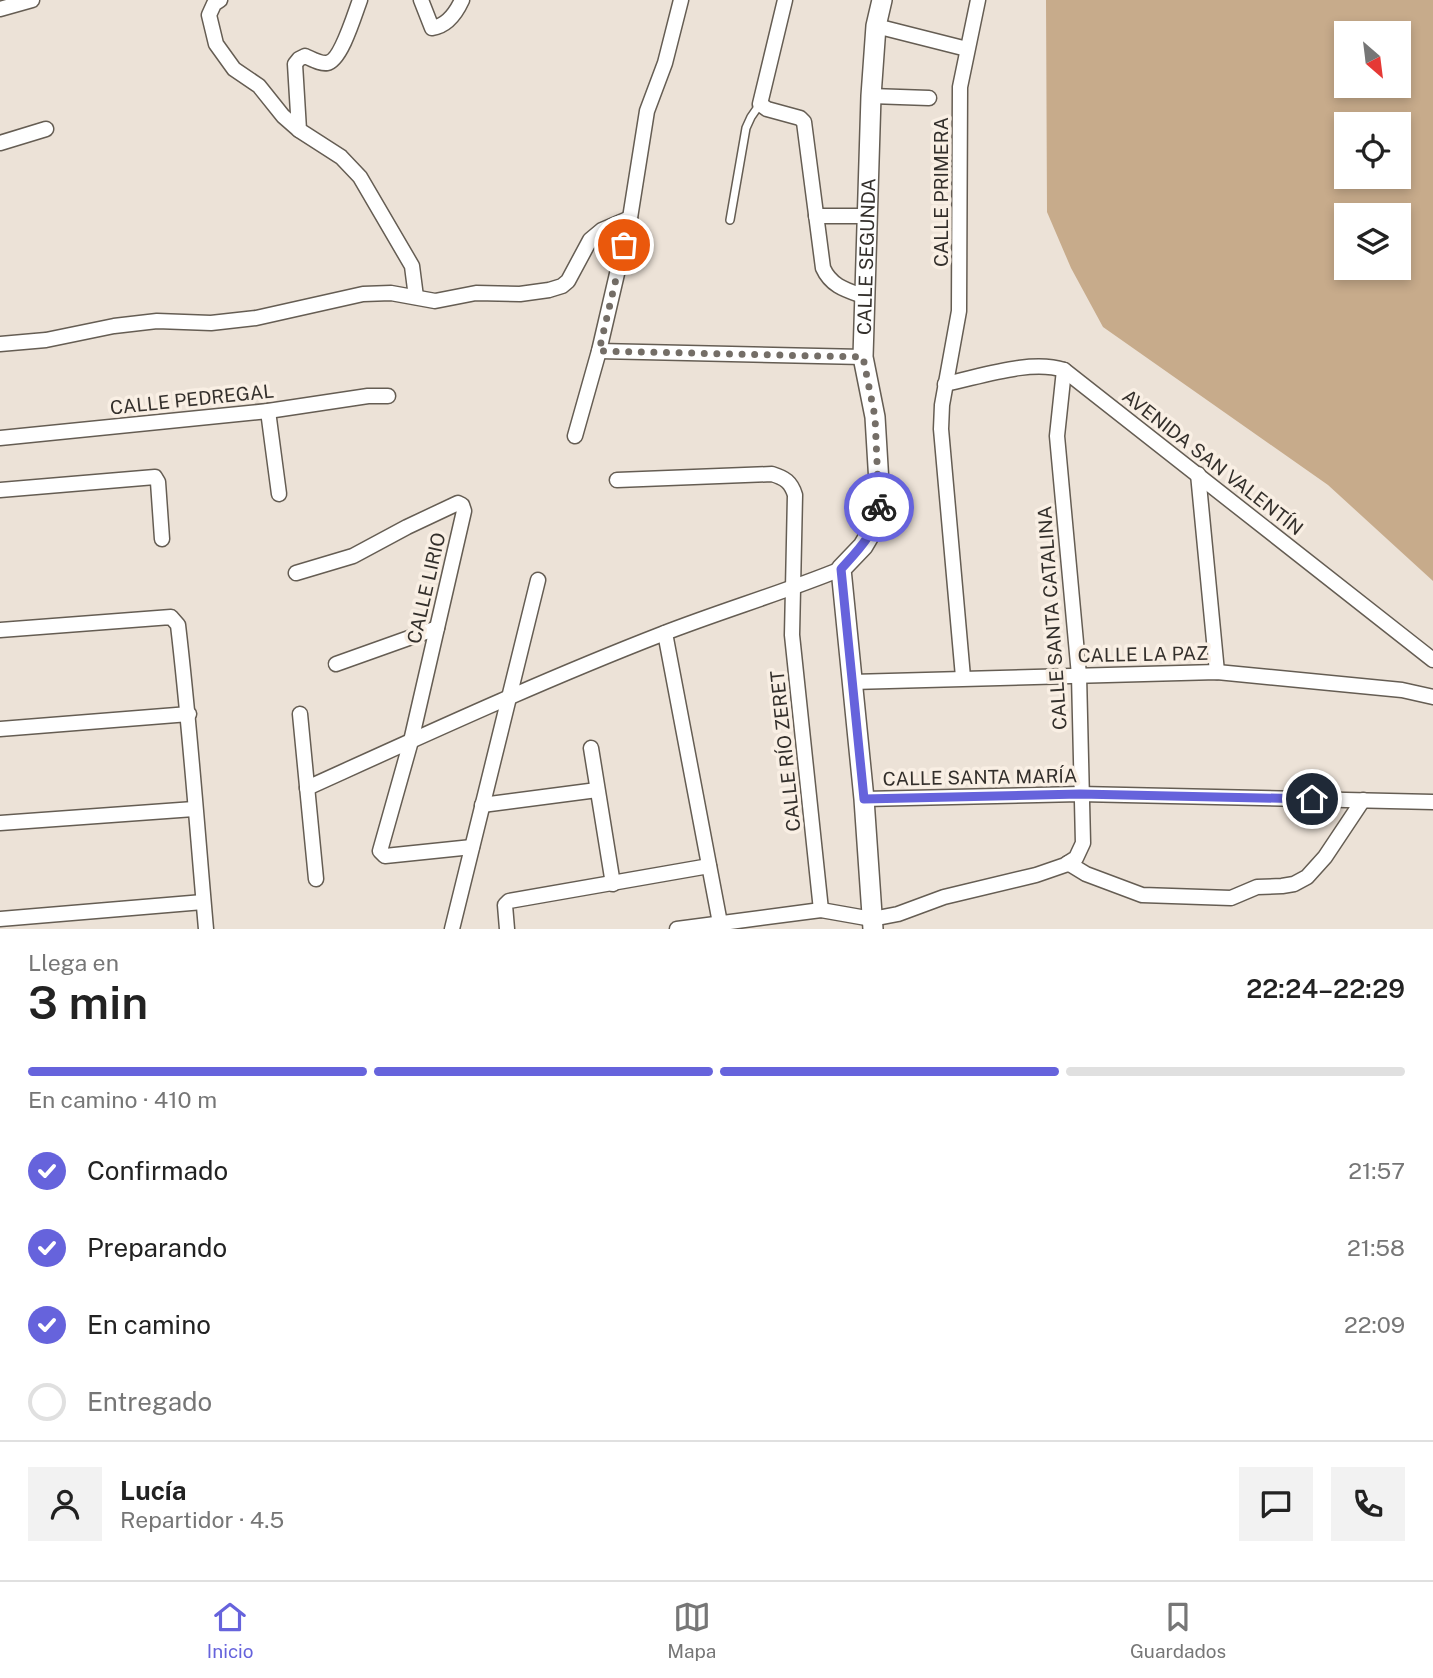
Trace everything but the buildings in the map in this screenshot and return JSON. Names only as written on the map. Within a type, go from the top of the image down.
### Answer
[{"type":"street","points":[[0,9],[32,0]]},
{"type":"street","points":[[220,0],[214,4],[209,15],[216,44],[234,69],[259,86],[283,116],[299,130],[341,157],[360,177],[412,266],[416,297]]},
{"type":"street","points":[[299,130],[295,64],[305,56],[325,64],[331,62],[339,54],[360,0]]},
{"type":"street","points":[[421,0],[432,29],[443,26],[462,0]]},
{"type":"street","points":[[575,436],[599,351],[630,218],[647,111],[665,63],[681,0]]},
{"type":"street","points":[[785,0],[760,104],[767,109],[800,118],[804,122],[823,268],[827,278],[843,289],[863,296]]},
{"type":"street","name":"CALLE SEGUNDA","points":[[307,788],[511,695],[665,633],[841,569],[863,546],[876,524],[880,500],[875,417],[863,357],[863,296],[869,216],[871,96],[876,26],[882,0]]},
{"type":"street","name":"CALLE PRIMERA","points":[[963,677],[941,429],[945,384],[959,311],[960,87],[978,0]]},
{"type":"street","points":[[876,26],[967,49]]},
{"type":"street","points":[[871,96],[929,98]]},
{"type":"street","points":[[0,143],[46,129]]},
{"type":"street","points":[[816,216],[869,216]]},
{"type":"street","points":[[0,344],[46,340],[136,323],[211,323],[256,318],[363,294],[391,293],[435,301],[476,293],[520,294],[549,290],[562,286],[574,273],[590,240],[602,230],[630,218]]},
{"type":"street","points":[[599,351],[863,357]]},
{"type":"street","points":[[945,384],[1034,366],[1051,366],[1064,370]]},
{"type":"street","name":"AVENIDA SAN VALENTÍN","points":[[1064,370],[1433,660]]},
{"type":"street","name":"CALLE SANTA CATALINA","points":[[1064,370],[1057,436],[1079,675],[1083,843],[1076,858],[1069,863]]},
{"type":"street","name":"CALLE PEDREGAL","points":[[0,438],[268,411],[368,396],[388,396]]},
{"type":"street","points":[[268,411],[279,495]]},
{"type":"street","name":"CALLE RÍO ZERET","points":[[617,480],[772,474],[788,481],[795,495],[792,635],[821,910]]},
{"type":"street","points":[[1198,474],[1217,672]]},
{"type":"street","points":[[0,491],[155,477],[158,482],[162,539]]},
{"type":"street","name":"CALLE LIRIO","points":[[296,573],[353,556],[458,503],[462,505],[464,511],[411,741],[380,851],[385,856],[472,847]]},
{"type":"street","points":[[841,569],[864,799],[873,924]]},
{"type":"street","points":[[452,929],[538,580]]},
{"type":"street","points":[[0,630],[171,617],[176,620],[188,714],[206,929]]},
{"type":"street","points":[[336,664],[437,628]]},
{"type":"street","points":[[665,633],[720,923]]},
{"type":"street","name":"CALLE LA PAZ","points":[[852,682],[1217,672],[1402,690],[1433,697]]},
{"type":"street","points":[[300,713],[316,879]]},
{"type":"street","points":[[0,729],[188,714]]},
{"type":"street","points":[[592,748],[613,884]]},
{"type":"street","points":[[482,805],[597,790]]},
{"type":"street","name":"CALLE SANTA MARÍA","points":[[864,799],[1080,794],[1433,802]]},
{"type":"street","points":[[677,929],[821,910],[873,924],[944,897],[1036,875],[1069,863],[1086,874],[1142,895],[1231,898],[1256,887],[1282,887],[1307,877],[1325,857],[1363,800]]},
{"type":"street","points":[[0,823],[194,809]]},
{"type":"street","points":[[507,929],[504,914],[505,905],[509,901],[709,866]]},
{"type":"street","points":[[0,919],[203,902]]},
{"type":"lane","points":[[730,220],[747,128],[760,104]]},
{"type":"shaded area","points":[[1046,0],[1433,0],[1433,581],[1328,485],[1103,327],[1071,268],[1047,212]]},
{"type":"way so far","points":[[624,245],[599,351],[863,357],[875,417],[879,507]]},
{"type":"route","points":[[879,507],[876,524],[863,546],[841,569],[864,799],[1080,794],[1312,799]]}]
